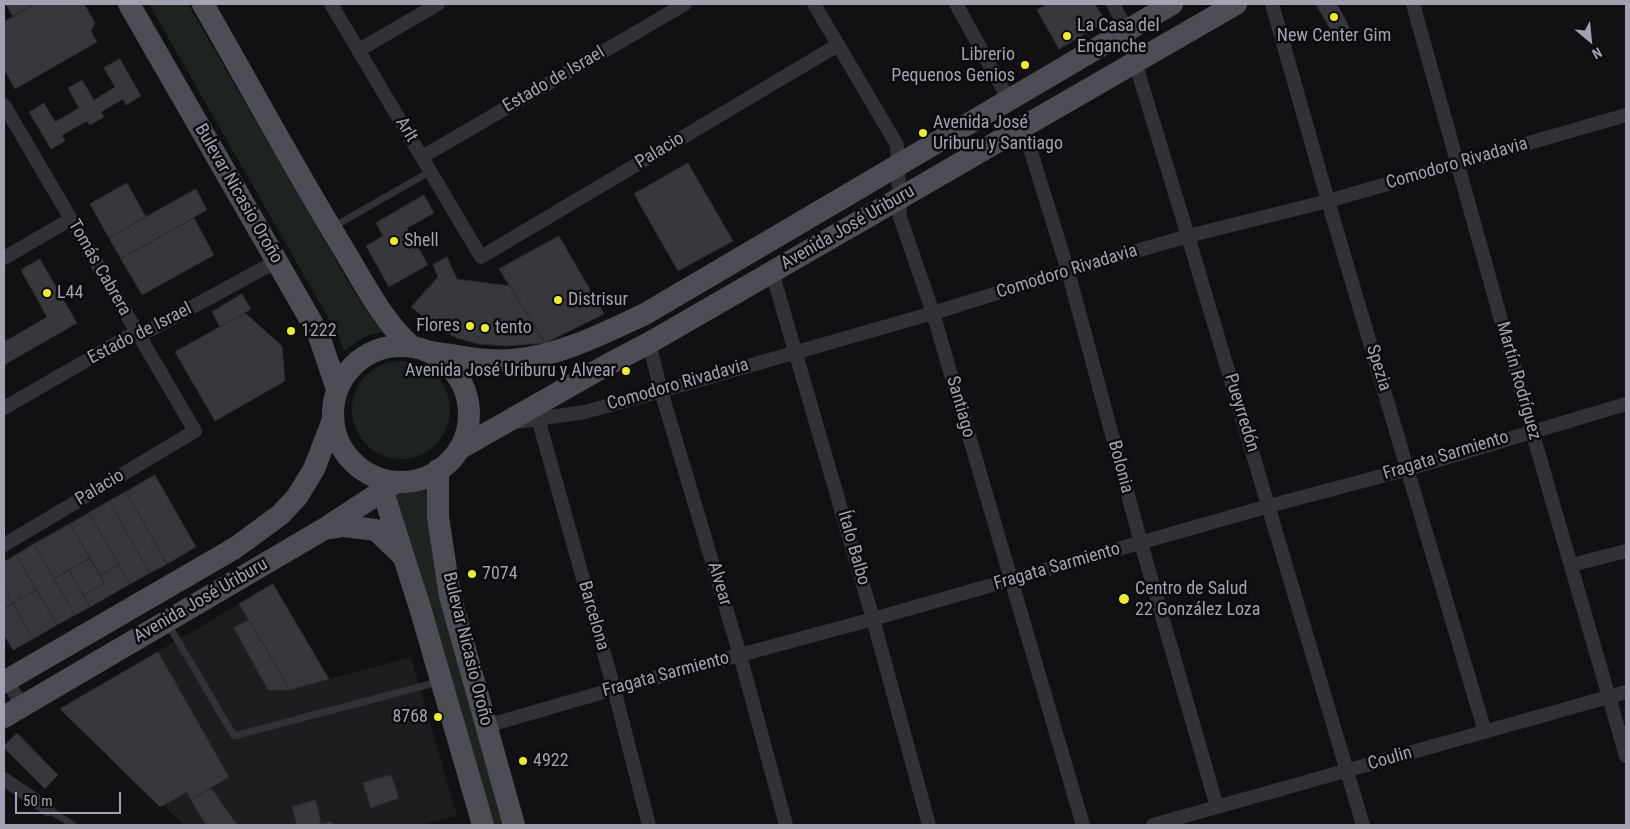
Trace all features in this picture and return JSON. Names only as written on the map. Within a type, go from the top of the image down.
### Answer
[{"type":"main road","name":"Bulevar Nicasio Oroño","points":[[129,4],[318,334],[337,389]]},
{"type":"main road","points":[[203,4],[331,228],[382,312],[398,334],[422,349],[452,368],[465,389],[469,414],[459,449],[450,461],[426,477],[413,481],[386,484],[364,471],[342,449],[333,420],[333,404],[337,389],[348,370],[365,355],[388,346],[422,349]]},
{"type":"main road","name":"Avenida José Uriburu","points":[[422,349],[482,360],[512,360],[550,354],[582,343],[645,314],[1172,4]]},
{"type":"main road","name":"Avenida José Uriburu","points":[[459,449],[506,423],[537,413],[607,365],[1236,4]]},
{"type":"main road","name":"Avenida José Uriburu","points":[[5,679],[235,548],[274,520],[297,497],[314,469],[333,420]]},
{"type":"main road","name":"Bulevar Nicasio Oroño","points":[[438,470],[438,516],[450,596],[514,825]]},
{"type":"main road","name":"Bulevar Nicasio Oroño","points":[[386,484],[405,558],[483,825]]},
{"type":"main road","name":"Avenida José Uriburu","points":[[13,712],[324,529],[386,484]]},
{"type":"main road","points":[[324,529],[343,526],[376,530],[405,558]]},
{"type":"street","name":"Arlt","points":[[331,4],[481,257]]},
{"type":"street","points":[[359,50],[438,4]]},
{"type":"street","name":"Estado de Israel","points":[[422,157],[685,4]]},
{"type":"street","name":"Santiago","points":[[814,4],[897,145],[900,217],[933,313],[1082,825]]},
{"type":"street","points":[[956,4],[1009,100]]},
{"type":"street","name":"Pueyrredón","points":[[1113,4],[1127,30],[1363,825]]},
{"type":"street","name":"Spezia","points":[[1272,4],[1328,201],[1485,732]]},
{"type":"street","name":"Martín Rodríguez","points":[[1412,4],[1626,756]]},
{"type":"street","name":"Palacio","points":[[481,257],[838,45]]},
{"type":"street","name":"Tomás Cabrera","points":[[6,113],[71,219],[195,431]]},
{"type":"street","name":"Comodoro Rivadavia","points":[[537,413],[585,412],[933,313],[1188,236],[1328,201],[1626,115]]},
{"type":"street","name":"Bolonia","points":[[1023,126],[1068,271],[1141,543],[1217,807]]},
{"type":"street","points":[[4,258],[71,219]]},
{"type":"street","name":"Estado de Israel","points":[[4,408],[127,337],[150,330],[277,261]]},
{"type":"street","name":"Ítalo Balbo","points":[[772,272],[873,619],[929,825]]},
{"type":"street","name":"Alvear","points":[[648,343],[740,655],[786,825]]},
{"type":"street","name":"Fragata Sarmiento","points":[[486,726],[614,689],[873,619],[1269,506],[1408,469],[1626,404]]},
{"type":"street","name":"Barcelona","points":[[537,413],[614,689],[649,825]]},
{"type":"street","name":"Palacio","points":[[4,545],[195,431]]},
{"type":"street","points":[[1571,565],[1626,551]]},
{"type":"street","points":[[5,679],[13,712]]},
{"type":"street","name":"Coulin","points":[[1153,825],[1626,692]]},
{"type":"street","points":[[4,779],[48,809]]},
{"type":"lane","points":[[331,228],[431,171]]},
{"type":"lane","points":[[167,621],[234,736],[441,681]]},
{"type":"lane","points":[[48,809],[73,825]]},
{"type":"shaded area","points":[[149,4],[188,4],[349,283],[382,332],[366,336],[344,351],[338,335]]},
{"type":"shaded area","points":[[401,361],[411,362],[428,369],[442,383],[449,400],[449,420],[442,437],[428,451],[411,458],[401,459],[391,458],[374,451],[360,437],[353,420],[352,410],[353,400],[360,383],[374,369],[391,362]]},
{"type":"shaded area","points":[[438,470],[438,517],[514,825],[483,825],[384,491],[396,482],[413,481],[426,477]]},
{"type":"shaded area","points":[[273,584],[329,679],[411,657],[457,816],[421,825],[184,825],[60,709]]},
{"type":"building","points":[[6,4],[35,4],[13,16]]},
{"type":"building","points":[[35,4],[84,4],[95,23],[91,31],[97,42],[15,89],[4,69],[4,22]]},
{"type":"building","name":"La Casa del Enganche","points":[[1048,4],[1095,4],[1106,22],[1059,49],[1037,10]]},
{"type":"building","name":"New Center Gim","points":[[1316,4],[1337,4],[1351,30],[1334,35]]},
{"type":"building","points":[[120,59],[141,96],[126,105],[123,99],[101,112],[104,117],[90,125],[87,121],[62,135],[65,141],[51,149],[29,112],[44,103],[55,122],[79,108],[68,88],[82,80],[94,100],[115,87],[104,68]]},
{"type":"building","points":[[688,163],[733,241],[678,271],[634,194]]},
{"type":"building","points":[[127,183],[146,217],[109,238],[90,204]]},
{"type":"building","points":[[196,189],[207,210],[121,259],[109,238]]},
{"type":"building","name":"Shell","points":[[424,195],[434,213],[407,228],[428,265],[389,287],[366,246],[383,236],[376,223]]},
{"type":"building","points":[[194,218],[214,255],[142,295],[121,259]]},
{"type":"building","name":"Distrisur","points":[[559,236],[604,314],[545,343],[499,269]]},
{"type":"building","points":[[447,257],[457,279],[510,286],[545,343],[506,346],[478,344],[457,338],[435,326],[411,307],[438,277],[433,265]]},
{"type":"building","name":"L44","points":[[40,259],[77,323],[4,365],[4,342],[47,317],[21,270]]},
{"type":"building","points":[[242,294],[251,309],[220,327],[212,312]]},
{"type":"building","points":[[245,313],[282,346],[285,381],[215,421],[175,352]]},
{"type":"building","points":[[155,475],[196,547],[167,564],[126,492]]},
{"type":"building","points":[[126,492],[167,564],[150,573],[109,501]]},
{"type":"building","points":[[109,501],[150,573],[130,584],[89,513]]},
{"type":"building","points":[[89,513],[119,565],[100,576],[70,524]]},
{"type":"building","points":[[70,524],[90,558],[54,579],[34,544]]},
{"type":"building","points":[[34,544],[75,615],[57,625],[16,555]]},
{"type":"building","points":[[16,555],[37,590],[13,603],[4,587],[4,562]]},
{"type":"building","points":[[90,558],[105,583],[83,595],[69,570]]},
{"type":"building","points":[[119,565],[130,584],[90,607],[83,595],[105,583],[100,576]]},
{"type":"building","points":[[69,570],[90,607],[75,615],[54,579]]},
{"type":"building","points":[[273,584],[329,679],[290,690],[239,604]]},
{"type":"building","points":[[4,587],[13,603],[4,609]]},
{"type":"building","points":[[37,590],[57,625],[33,639],[13,603]]},
{"type":"building","points":[[13,603],[33,639],[13,650],[4,635],[4,609]]},
{"type":"building","points":[[249,620],[290,690],[268,690],[234,628]]},
{"type":"building","points":[[158,652],[229,777],[191,800],[187,792],[160,807],[60,709]]},
{"type":"building","points":[[17,733],[58,775],[45,789],[4,748]]},
{"type":"building","points":[[391,775],[399,798],[371,808],[363,783]]},
{"type":"building","points":[[211,788],[238,825],[206,825],[191,800]]},
{"type":"building","points":[[316,800],[321,824],[332,822],[333,825],[297,825],[292,807]]},
{"type":"place","name":"New Center Gim","points":[[1334,17]]},
{"type":"place","name":"La Casa del Enganche","points":[[1067,36]]},
{"type":"place","name":"Librerio Pequenos Genios","points":[[1025,65]]},
{"type":"place","name":"Avenida José Uriburu y Santiago","points":[[923,133]]},
{"type":"place","name":"Shell","points":[[394,241]]},
{"type":"place","name":"L44","points":[[47,293]]},
{"type":"place","name":"Distrisur","points":[[558,300]]},
{"type":"place","name":"Flores","points":[[470,326]]},
{"type":"place","name":"tento","points":[[485,328]]},
{"type":"place","name":"1222","points":[[291,331]]},
{"type":"place","name":"Avenida José Uriburu y Alvear","points":[[626,371]]},
{"type":"place","name":"7074","points":[[472,574]]},
{"type":"place","name":"Centro de Salud 22 González Loza","points":[[1124,599]]},
{"type":"place","name":"8768","points":[[438,717]]},
{"type":"place","name":"4922","points":[[523,761]]}]
